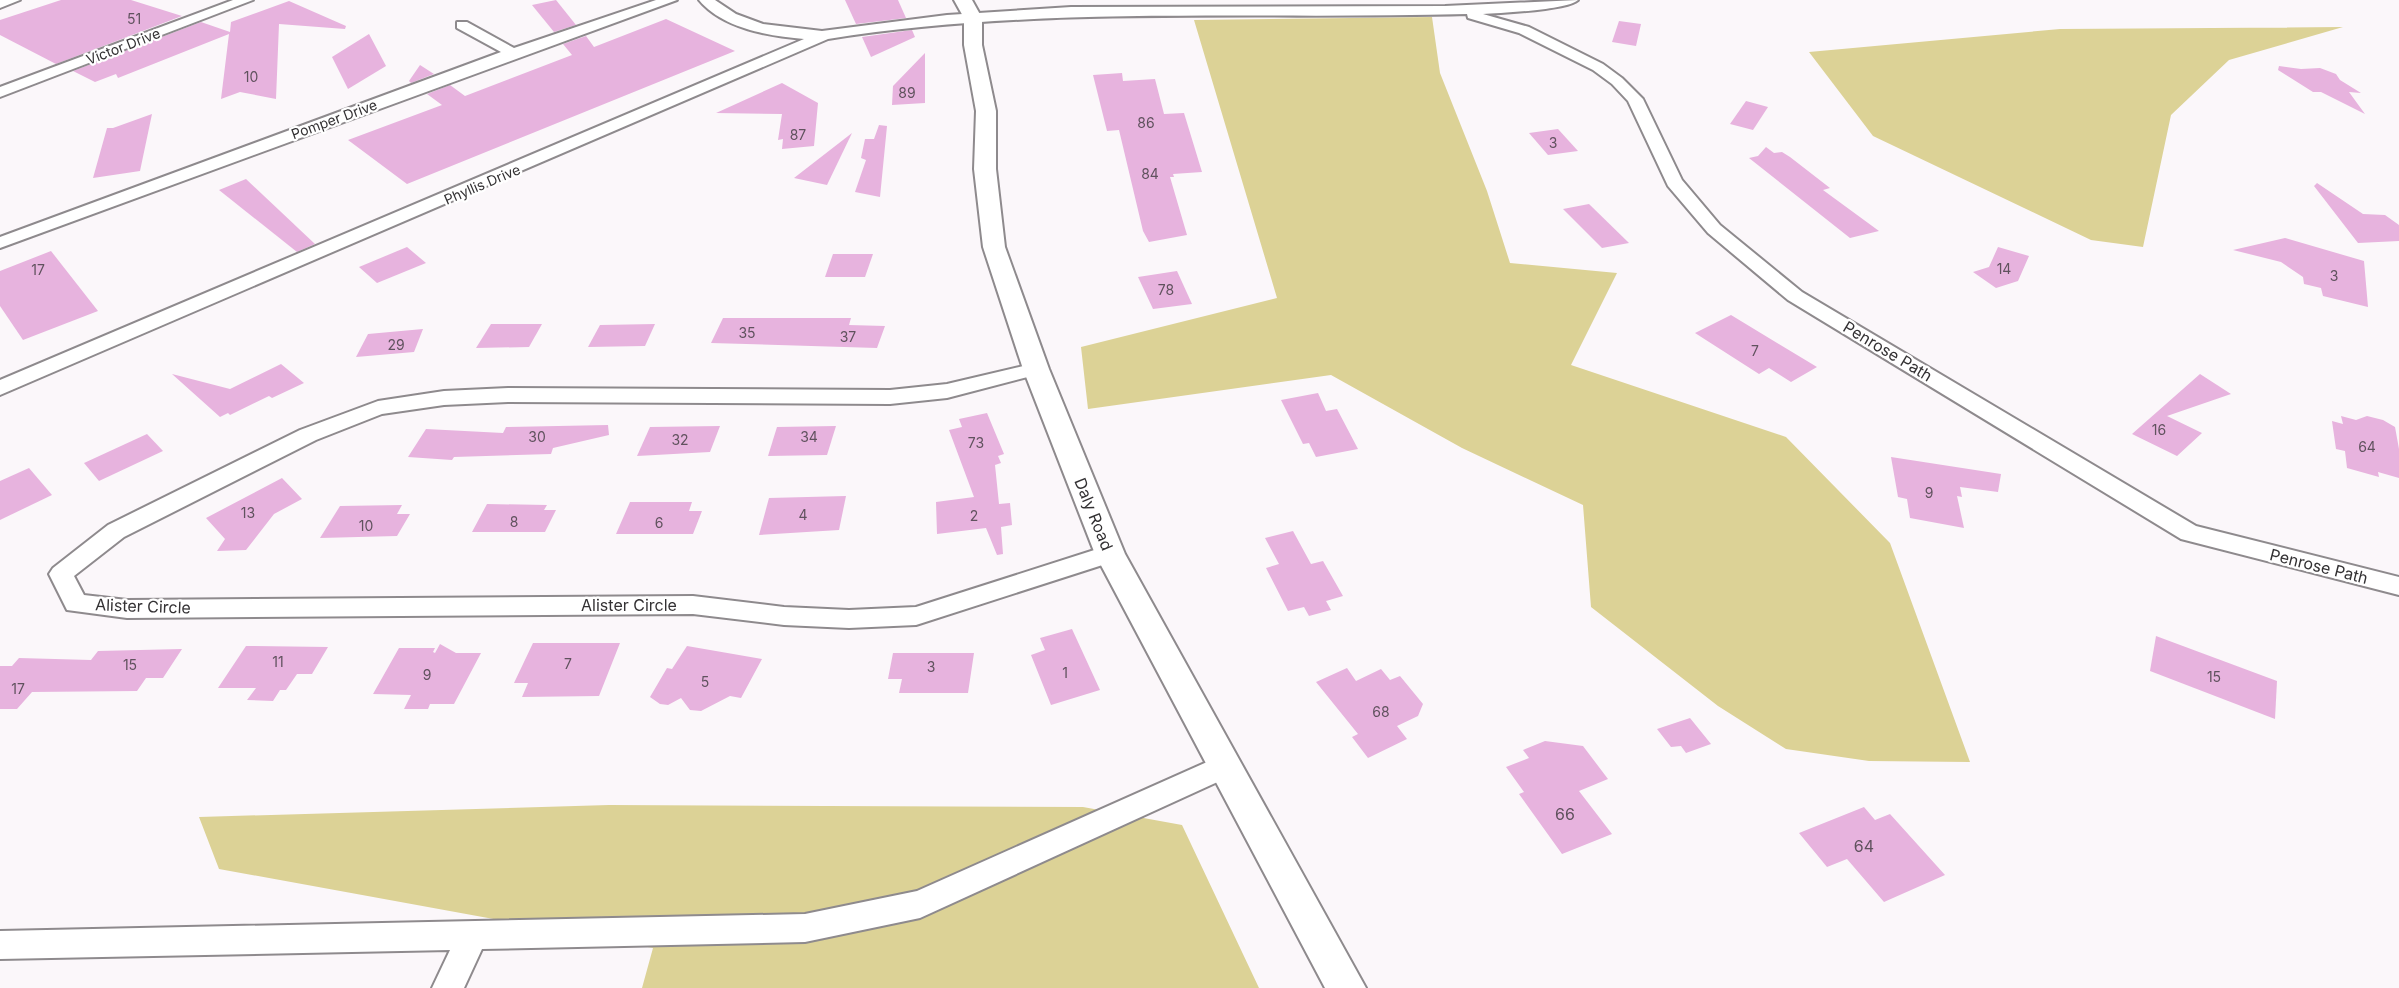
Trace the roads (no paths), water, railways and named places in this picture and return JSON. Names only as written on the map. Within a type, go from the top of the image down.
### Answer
[{"type":"street","points":[[0,4],[13,0]]},
{"type":"street","name":"Victor Drive","points":[[0,92],[246,0]]},
{"type":"street","name":"Pomper Drive","points":[[0,243],[513,53],[670,0]]},
{"type":"street","points":[[706,0],[736,20],[762,28],[791,34],[825,35]]},
{"type":"street","points":[[1457,10],[1533,7],[1571,0]]},
{"type":"street","name":"Phyllis Drive","points":[[0,388],[825,35],[968,9],[1457,10]]},
{"type":"street","name":"Daly Road","points":[[968,9],[986,111],[985,169],[994,247],[1036,369],[1110,554],[1346,988]]},
{"type":"street","name":"Penrose Path","points":[[1457,10],[1524,30],[1598,67],[1617,81],[1635,99],[1674,182],[1714,229],[1755,265],[1804,302],[2189,533],[2399,586]]},
{"type":"street","points":[[462,25],[513,53]]},
{"type":"street","name":"Alister Circle","points":[[1036,369],[947,391],[890,397],[508,395],[444,398],[378,408],[308,435],[116,531],[61,574],[76,603],[127,609],[670,605],[849,619],[916,616],[1110,554]]},
{"type":"street","points":[[0,945],[805,928],[920,903],[1225,766]]},
{"type":"street","points":[[448,988],[473,935]]}]
